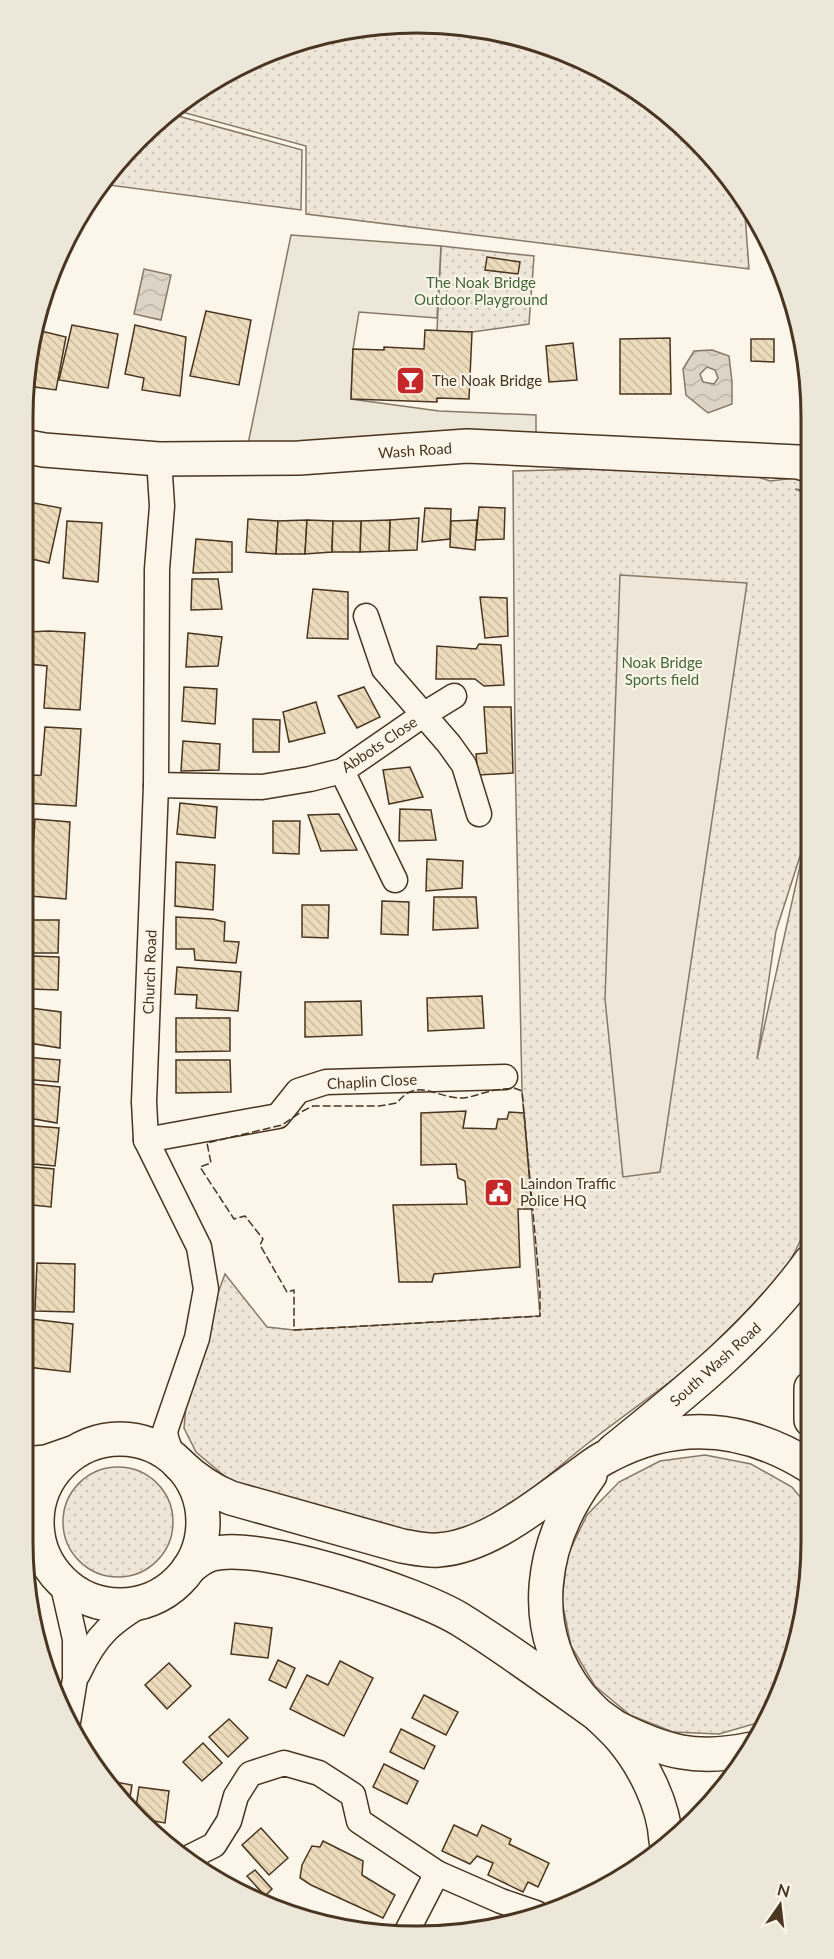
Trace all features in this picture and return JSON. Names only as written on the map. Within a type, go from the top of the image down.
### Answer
[{"type":"main road","name":"Wash Road","points":[[33,448],[159,459],[299,458],[467,446],[801,463]]},
{"type":"main road","name":"South Wash Road","points":[[607,1456],[746,1338],[773,1310],[801,1274]]},
{"type":"main road","points":[[33,1463],[46,1462],[94,1443],[117,1439],[141,1442],[163,1451],[213,1492],[402,1546],[421,1550],[438,1550],[470,1544],[494,1532],[607,1456],[637,1443],[662,1436],[719,1431],[770,1444],[801,1461]]},
{"type":"main road","points":[[58,1577],[44,1556],[37,1534],[37,1511],[43,1489],[55,1469],[72,1453]]},
{"type":"main road","points":[[607,1456],[574,1497],[564,1516],[548,1563],[546,1617],[553,1650],[578,1694],[620,1737],[639,1761],[660,1810],[665,1835]]},
{"type":"main road","points":[[179,1464],[196,1490],[202,1509],[202,1530],[198,1550],[189,1568]]},
{"type":"main road","points":[[33,1550],[58,1577],[83,1597],[101,1603],[126,1605],[150,1599],[172,1586],[189,1568],[212,1554],[258,1553],[308,1564],[423,1601],[460,1619],[615,1727],[660,1748],[687,1754],[712,1755],[739,1751]]},
{"type":"street","name":"Church Road","points":[[159,459],[162,506],[157,568],[156,785],[144,1102],[146,1140],[199,1247],[206,1289],[197,1338],[165,1431],[170,1450],[179,1464]]},
{"type":"street","points":[[366,616],[384,669],[449,744],[464,765],[479,814]]},
{"type":"street","name":"Abbots Close","points":[[156,785],[262,787],[342,771],[454,696]]},
{"type":"street","points":[[342,771],[395,880]]},
{"type":"street","name":"Chaplin Close","points":[[146,1140],[278,1116],[298,1091],[326,1082],[505,1077]]},
{"type":"street","points":[[58,1577],[75,1639],[75,1679],[70,1707]]},
{"type":"street","points":[[75,1679],[99,1636],[114,1622],[150,1599]]},
{"type":"street","points":[[195,1855],[214,1845],[229,1821],[236,1796],[250,1774],[284,1763],[319,1773],[353,1795],[359,1821],[437,1873],[527,1910]]},
{"type":"street","points":[[410,1926],[437,1873]]},
{"type":"green space","points":[[417,33],[467,36],[516,46],[564,62],[609,84],[651,112],[689,145],[722,183],[745,218],[749,269],[306,214],[306,146],[183,112],[225,84],[270,62],[342,40]]},
{"type":"green space","points":[[178,116],[302,150],[301,210],[111,185],[145,145]]},
{"type":"green space","name":"The Noak Bridge Outdoor Playground","points":[[441,246],[534,256],[529,324],[472,332],[437,331]]},
{"type":"green space","name":"Noak Bridge Sports field","points":[[630,468],[755,476],[770,481],[801,479],[801,490],[795,489],[801,491],[801,853],[776,931],[757,1059],[801,861],[801,1239],[771,1290],[735,1329],[513,1503],[481,1522],[458,1531],[415,1534],[234,1484],[196,1452],[184,1428],[186,1406],[215,1301],[225,1274],[267,1327],[294,1330],[540,1316],[522,1091],[515,753],[513,471]]},
{"type":"green space","points":[[620,575],[747,583],[660,1172],[623,1177],[605,999]]},
{"type":"green space","points":[[705,1455],[751,1464],[792,1487],[801,1498],[798,1592],[781,1665],[755,1724],[719,1734],[673,1732],[630,1715],[595,1686],[571,1646],[562,1601],[567,1556],[587,1515],[619,1482],[660,1461]]},
{"type":"green space","points":[[118,1467],[139,1471],[157,1483],[169,1501],[173,1522],[169,1543],[157,1561],[139,1573],[118,1577],[97,1573],[79,1561],[67,1543],[63,1522],[67,1501],[79,1483],[97,1471]]},
{"type":"shaded area","name":"The Noak Bridge","points":[[291,235],[441,246],[437,318],[359,312],[353,349],[351,399],[439,411],[536,415],[536,442],[247,449]]},
{"type":"water","points":[[144,269],[171,275],[161,320],[134,314]]},
{"type":"water","points":[[712,350],[729,356],[732,404],[708,413],[686,395],[683,369],[694,351]],"holes":[[[707,367],[715,370],[718,378],[714,384],[703,382],[700,374]]]},
{"type":"building","points":[[487,257],[520,262],[518,274],[485,270]]},
{"type":"building","points":[[206,311],[251,320],[239,385],[190,376]]},
{"type":"building","points":[[72,325],[118,334],[108,388],[59,380]]},
{"type":"building","points":[[135,325],[186,337],[180,396],[142,390],[144,378],[125,374]]},
{"type":"building","name":"The Noak Bridge","points":[[425,330],[472,332],[469,399],[437,398],[437,402],[351,399],[353,349],[384,350],[384,347],[424,349]]},
{"type":"building","points":[[43,331],[66,337],[56,390],[34,387]]},
{"type":"building","points":[[670,338],[671,394],[620,394],[620,339]]},
{"type":"building","points":[[751,339],[774,339],[774,362],[751,361]]},
{"type":"building","points":[[573,343],[577,380],[549,382],[546,346]]},
{"type":"building","points":[[33,503],[61,508],[49,563],[33,559]]},
{"type":"building","points":[[479,507],[505,508],[504,539],[476,540]]},
{"type":"building","points":[[425,508],[451,509],[450,539],[422,542]]},
{"type":"building","points":[[419,518],[417,550],[389,551],[390,520]]},
{"type":"building","points":[[248,519],[278,521],[276,554],[246,552]]},
{"type":"building","points":[[307,520],[305,554],[276,554],[278,521]]},
{"type":"building","points":[[307,520],[333,521],[332,552],[305,554]]},
{"type":"building","points":[[390,520],[389,551],[360,552],[361,521]]},
{"type":"building","points":[[477,520],[475,550],[450,547],[451,521]]},
{"type":"building","points":[[67,521],[102,523],[98,582],[63,578]]},
{"type":"building","points":[[333,521],[361,521],[360,552],[332,552]]},
{"type":"building","points":[[196,539],[232,542],[232,572],[193,573]]},
{"type":"building","points":[[192,579],[218,579],[222,609],[191,610]]},
{"type":"building","points":[[313,589],[348,592],[348,639],[307,638]]},
{"type":"building","points":[[480,597],[507,598],[508,636],[485,638]]},
{"type":"building","points":[[33,632],[85,633],[80,710],[44,708],[47,666],[33,664]]},
{"type":"building","points":[[188,633],[222,637],[218,666],[186,667]]},
{"type":"building","points":[[479,644],[501,645],[504,685],[484,686],[475,679],[436,679],[437,646],[476,649]]},
{"type":"building","points":[[184,687],[217,689],[215,724],[182,721]]},
{"type":"building","points":[[364,687],[380,717],[357,728],[338,696]]},
{"type":"building","points":[[316,702],[325,733],[289,742],[283,712]]},
{"type":"building","points":[[484,707],[511,707],[513,773],[478,775],[476,754],[487,753]]},
{"type":"building","points":[[253,719],[280,720],[279,752],[253,752]]},
{"type":"building","points":[[45,727],[81,729],[76,806],[33,804],[33,775],[41,775]]},
{"type":"building","points":[[183,741],[220,744],[219,770],[181,771]]},
{"type":"building","points":[[410,767],[423,797],[389,804],[383,770]]},
{"type":"building","points":[[180,803],[217,807],[215,838],[177,834]]},
{"type":"building","points":[[400,809],[431,810],[436,840],[399,841]]},
{"type":"building","points":[[339,814],[357,850],[321,851],[308,815]]},
{"type":"building","points":[[35,819],[70,822],[66,899],[33,896]]},
{"type":"building","points":[[273,821],[300,821],[299,854],[273,853]]},
{"type":"building","points":[[427,859],[463,861],[462,888],[426,891]]},
{"type":"building","points":[[176,862],[215,865],[213,910],[175,906]]},
{"type":"building","points":[[434,897],[476,897],[478,928],[433,930]]},
{"type":"building","points":[[382,901],[409,902],[408,935],[381,934]]},
{"type":"building","points":[[302,905],[329,905],[328,938],[302,937]]},
{"type":"building","points":[[176,917],[225,922],[224,941],[239,942],[236,963],[195,960],[194,949],[176,949]]},
{"type":"building","points":[[33,920],[59,920],[58,953],[33,953]]},
{"type":"building","points":[[33,956],[59,957],[58,990],[33,989]]},
{"type":"building","points":[[177,967],[241,972],[238,1011],[196,1008],[197,995],[175,994]]},
{"type":"building","points":[[482,996],[484,1028],[428,1031],[427,998]]},
{"type":"building","points":[[361,1001],[362,1035],[305,1037],[305,1002]]},
{"type":"building","points":[[33,1008],[61,1012],[60,1048],[33,1044]]},
{"type":"building","points":[[176,1018],[230,1018],[230,1051],[176,1052]]},
{"type":"building","points":[[33,1058],[60,1060],[58,1082],[33,1080]]},
{"type":"building","points":[[176,1060],[230,1060],[231,1092],[176,1093]]},
{"type":"building","points":[[33,1084],[60,1087],[57,1123],[33,1119]]},
{"type":"building","name":"Laindon Traffic Police HQ","points":[[466,1111],[463,1128],[496,1129],[498,1119],[507,1119],[509,1112],[524,1113],[532,1209],[518,1209],[520,1267],[434,1274],[432,1282],[399,1282],[393,1205],[467,1204],[465,1181],[458,1178],[456,1164],[421,1165],[421,1113]]},
{"type":"building","points":[[33,1126],[59,1128],[55,1166],[33,1164]]},
{"type":"building","points":[[33,1167],[54,1169],[51,1207],[33,1205]]},
{"type":"building","points":[[37,1263],[75,1264],[74,1312],[35,1311]]},
{"type":"building","points":[[33,1319],[73,1324],[70,1372],[33,1368]]},
{"type":"building","points":[[235,1623],[272,1628],[268,1658],[231,1654]]},
{"type":"building","points":[[278,1660],[295,1668],[286,1688],[269,1680]]},
{"type":"building","points":[[340,1661],[373,1678],[344,1736],[290,1709],[307,1675],[328,1685]]},
{"type":"building","points":[[169,1663],[191,1686],[167,1709],[145,1685]]},
{"type":"building","points":[[424,1695],[458,1712],[446,1735],[412,1718]]},
{"type":"building","points":[[229,1719],[248,1738],[228,1757],[209,1737]]},
{"type":"building","points":[[401,1729],[435,1746],[424,1769],[390,1752]]},
{"type":"building","points":[[203,1743],[222,1763],[202,1781],[183,1762]]},
{"type":"building","points":[[384,1764],[418,1781],[407,1804],[373,1787]]},
{"type":"building","points":[[117,1782],[132,1785],[130,1797]]},
{"type":"building","points":[[139,1787],[169,1791],[165,1823],[153,1821],[136,1804]]},
{"type":"building","points":[[454,1825],[477,1836],[482,1825],[511,1839],[509,1844],[549,1863],[538,1887],[528,1882],[523,1892],[488,1875],[493,1863],[477,1856],[470,1864],[442,1851]]},
{"type":"building","points":[[261,1828],[288,1858],[269,1875],[242,1845]]},
{"type":"building","points":[[323,1841],[363,1861],[362,1875],[395,1895],[383,1918],[300,1878],[302,1865],[312,1846],[320,1847]]},
{"type":"building","points":[[255,1870],[272,1889],[266,1895],[263,1894],[247,1876]]},
{"type":"fence","points":[[514,1088],[522,1091],[540,1290],[540,1316],[294,1330],[294,1290],[287,1292],[260,1245],[263,1239],[245,1216],[234,1219],[200,1167],[211,1163],[207,1143],[282,1125],[313,1106],[379,1106],[397,1103],[412,1091],[420,1090],[463,1098],[494,1090],[514,1088]]},
{"type":"place","name":"The Noak Bridge","points":[[411,380]]},
{"type":"place","name":"Laindon Traffic Police HQ","points":[[499,1192]]}]
